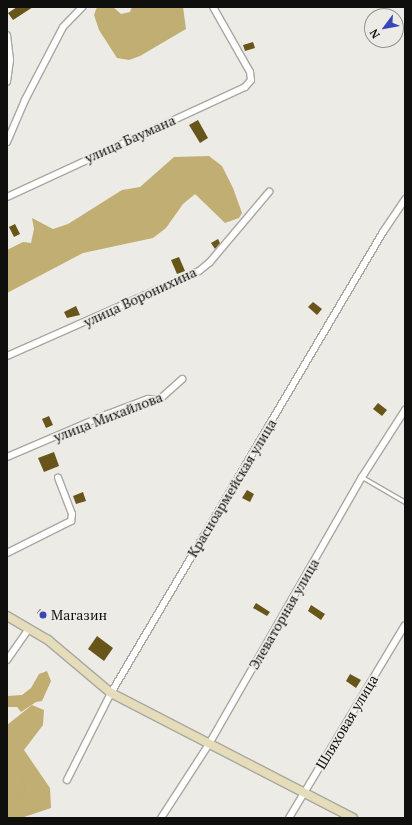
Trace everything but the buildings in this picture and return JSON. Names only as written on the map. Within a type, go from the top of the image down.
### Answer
[{"type":"street","points":[[7,142],[25,100],[63,27],[82,7]]},
{"type":"street","name":"улица Баумана","points":[[7,197],[245,87],[251,80],[250,72],[213,7]]},
{"type":"street","points":[[7,35],[10,60],[7,81]]},
{"type":"street","name":"улица Воронихина","points":[[7,356],[199,271],[210,262],[269,192]]},
{"type":"street","name":"Красноармейская улица","points":[[67,780],[111,693],[379,239],[405,199]]},
{"type":"street","name":"улица Михайлова","points":[[7,457],[115,411],[148,399],[160,399],[182,380]]},
{"type":"street","name":"Элеваторная улица","points":[[161,818],[209,744],[362,477],[405,410]]},
{"type":"street","points":[[7,553],[70,521],[72,514],[58,478]]},
{"type":"street","points":[[7,616],[48,640],[111,693],[352,818]]},
{"type":"street","name":"Шляховая улица","points":[[290,818],[405,625]]},
{"type":"street","points":[[7,660],[29,629]]},
{"type":"lane","points":[[362,477],[405,502]]},
{"type":"shaded area","points":[[97,7],[113,7],[121,14],[130,12],[132,7],[183,7],[186,29],[140,56],[129,60],[117,58],[99,30],[94,15]]},
{"type":"shaded area","points":[[209,156],[222,166],[233,188],[242,213],[239,218],[225,223],[195,194],[183,204],[166,228],[153,238],[83,253],[7,293],[7,250],[23,242],[31,243],[34,229],[32,218],[53,229],[68,224],[122,190],[140,187],[174,157]]},
{"type":"shaded area","points":[[47,671],[51,681],[42,701],[36,702],[21,712],[17,707],[7,707],[7,696],[22,695],[31,688],[39,674]]},
{"type":"shaded area","points":[[32,705],[44,710],[43,725],[24,750],[50,788],[51,808],[21,818],[7,818],[7,725]]},
{"type":"waterway","points":[[7,765],[19,772],[25,782],[24,795],[7,813]]},
{"type":"place","name":"Магазин","points":[[43,615]]}]
